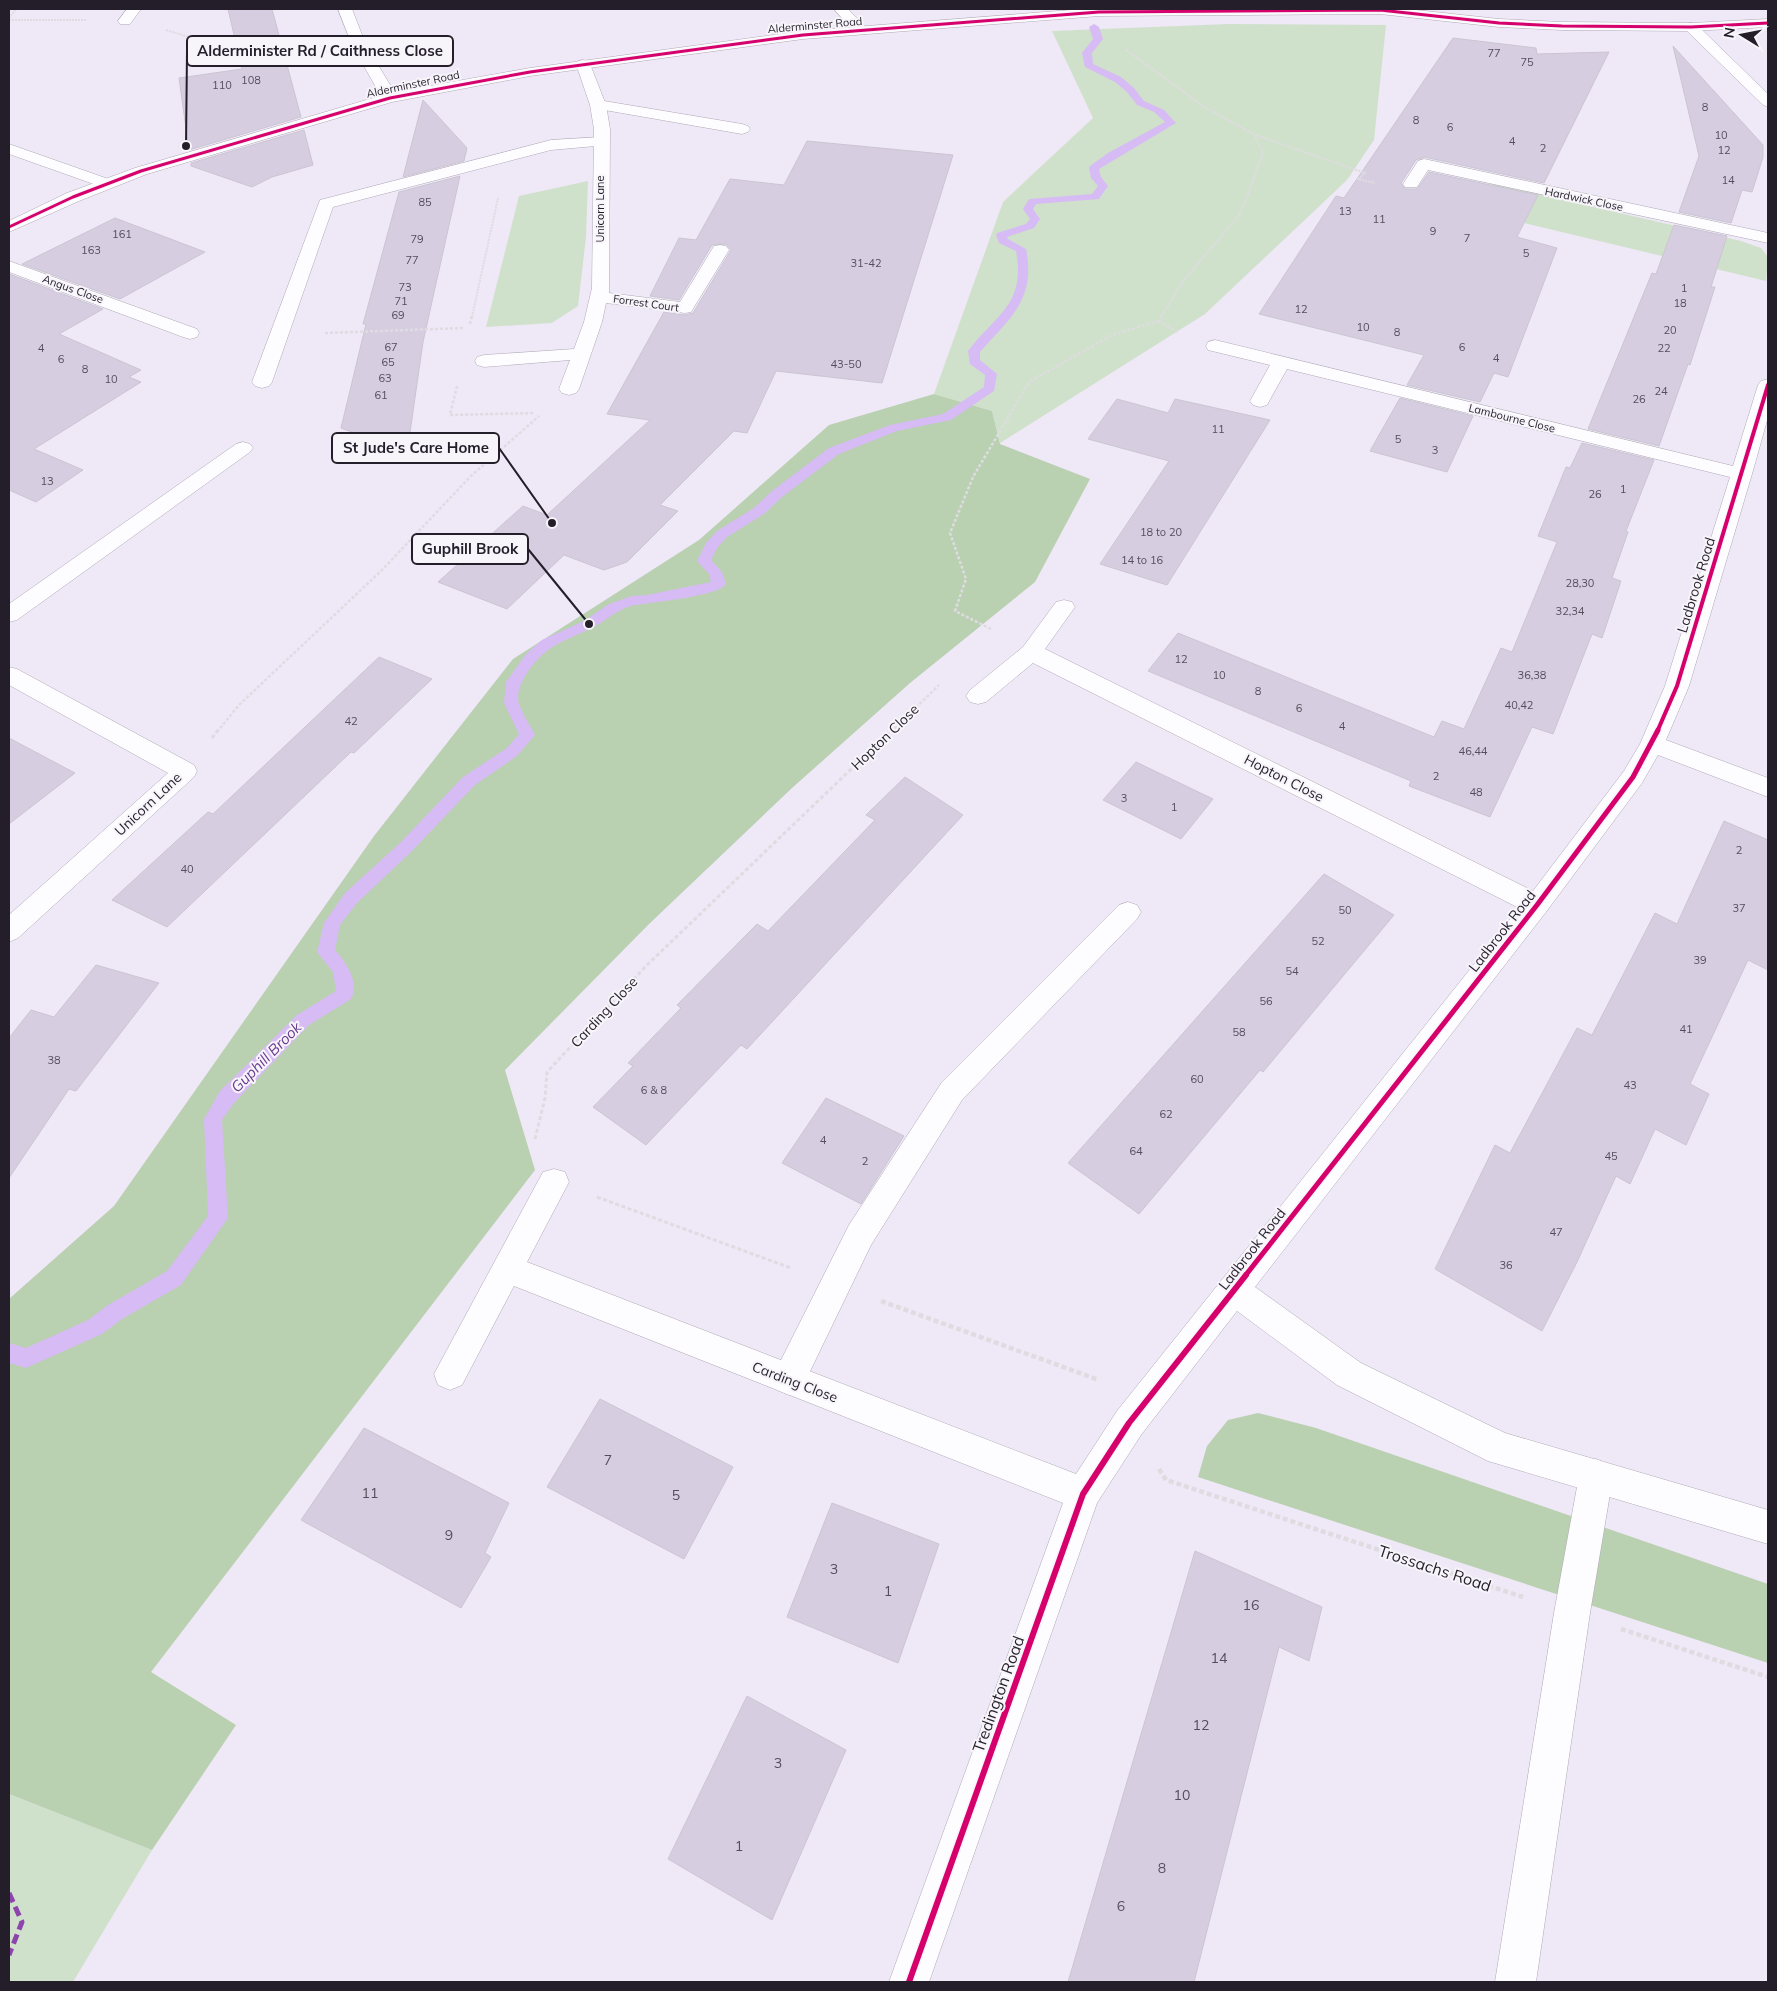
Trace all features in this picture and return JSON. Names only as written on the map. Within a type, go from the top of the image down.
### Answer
[{"type":"street","points":[[125,21],[134,9]]},
{"type":"street","points":[[345,9],[359,46],[390,98]]},
{"type":"street","points":[[841,9],[861,31]]},
{"type":"street","name":"Alderminster Road","points":[[9,227],[44,210],[108,184],[173,161],[390,98],[477,80],[803,35],[1099,12],[1380,10],[1508,23],[1691,28],[1768,23]]},
{"type":"street","points":[[1691,28],[1768,102]]},
{"type":"street","name":"Unicorn Lane","points":[[569,390],[593,322],[601,288],[601,142],[598,105],[583,64]]},
{"type":"street","points":[[598,105],[742,129]]},
{"type":"street","points":[[262,382],[326,204],[551,145],[601,142]]},
{"type":"street","points":[[9,148],[108,184]]},
{"type":"street","name":"Hardwick Close","points":[[1411,184],[1424,164],[1768,238]]},
{"type":"street","name":"Forrest Court","points":[[599,297],[685,308],[720,250]]},
{"type":"street","name":"Angus Close","points":[[9,266],[190,333]]},
{"type":"street","points":[[138,313],[153,302]]},
{"type":"street","name":"Lambourne Close","points":[[1215,346],[1742,474]]},
{"type":"street","points":[[484,361],[581,354]]},
{"type":"street","points":[[1260,401],[1281,362]]},
{"type":"street","name":"Ladbrook Road","points":[[1129,1423],[1537,905],[1633,777],[1652,744],[1677,686],[1768,388]]},
{"type":"street","points":[[9,615],[243,448]]},
{"type":"street","points":[[978,696],[1030,652],[1064,607]]},
{"type":"street","name":"Hopton Close","points":[[1030,652],[1537,905]]},
{"type":"street","name":"Unicorn Lane","points":[[9,675],[185,771],[9,931]]},
{"type":"street","points":[[1652,744],[1768,788]]},
{"type":"street","points":[[789,1379],[860,1235],[952,1091],[1128,912]]},
{"type":"street","points":[[450,1374],[554,1182]]},
{"type":"street","name":"Carding Close","points":[[508,1269],[1083,1494]]},
{"type":"street","points":[[1234,1290],[1349,1374],[1500,1449],[1768,1527]]},
{"type":"street","name":"Tredington Road","points":[[908,1982],[1083,1494],[1129,1423]]},
{"type":"street","points":[[1515,1982],[1572,1613],[1596,1476]]},
{"type":"path","points":[[9,19],[16,9]]},
{"type":"path","points":[[1030,652],[996,631],[955,612],[966,579],[950,533],[973,477],[1029,382],[1112,335],[1158,321],[1183,281],[1241,212],[1263,153],[1255,135],[1203,106],[1128,53],[1107,28],[1099,12]]},
{"type":"path","points":[[9,19],[116,19],[156,27],[188,37],[226,42],[326,50],[359,46]]},
{"type":"path","points":[[279,335],[470,327],[499,193]]},
{"type":"path","points":[[185,771],[239,705],[382,571],[471,476],[543,413],[450,415],[457,386]]},
{"type":"green space","points":[[1229,24],[1386,25],[1374,140],[1347,180],[1205,314],[1000,443],[992,411],[934,394],[1003,202],[1093,118],[1052,31]]},
{"type":"green space","points":[[588,181],[586,237],[578,306],[552,323],[486,327],[519,196]]},
{"type":"green space","points":[[1468,183],[1498,185],[1741,241],[1761,248],[1768,257],[1766,281],[1441,203]]},
{"type":"green space","points":[[934,394],[992,411],[1000,444],[1090,479],[1035,582],[910,683],[792,788],[649,924],[505,1070],[535,1170],[151,1672],[236,1725],[152,1850],[9,1794],[9,1299],[114,1206],[374,836],[513,659],[699,540],[829,425]]},
{"type":"green space","points":[[1258,1413],[1316,1428],[1768,1584],[1768,1663],[1198,1477],[1207,1446],[1228,1420]]},
{"type":"green space","points":[[9,1794],[152,1850],[73,1982],[9,1982]]},
{"type":"building","points":[[228,9],[272,9],[301,117],[189,150],[179,78],[242,69]]},
{"type":"building","points":[[1453,38],[1536,48],[1537,54],[1609,52],[1544,183],[1424,157],[1416,160],[1401,183],[1405,189],[1417,189],[1429,172],[1538,195],[1517,237],[1557,248],[1508,377],[1494,373],[1480,402],[1407,385],[1424,355],[1259,314],[1336,196],[1344,198]]},
{"type":"building","points":[[1673,46],[1763,145],[1763,157],[1752,192],[1742,190],[1731,223],[1679,212],[1699,156]]},
{"type":"building","points":[[423,100],[467,148],[464,161],[403,177]]},
{"type":"building","points":[[304,130],[313,165],[272,177],[252,187],[191,166],[191,163]]},
{"type":"building","points":[[807,141],[953,155],[882,383],[776,371],[747,433],[734,431],[660,505],[678,511],[627,562],[604,570],[564,555],[507,609],[438,582],[523,506],[547,515],[650,420],[607,414],[664,312],[685,315],[693,313],[731,250],[726,244],[712,245],[679,300],[650,296],[679,238],[696,240],[730,179],[784,185]]},
{"type":"building","points":[[460,176],[423,342],[407,453],[341,428],[366,324],[363,324],[399,192]]},
{"type":"building","points":[[115,218],[205,252],[120,299],[22,264]]},
{"type":"building","points":[[1674,225],[1727,236],[1711,287],[1715,287],[1690,365],[1688,364],[1659,446],[1588,429],[1652,273],[1656,274]]},
{"type":"building","points":[[9,274],[103,309],[59,334],[141,370],[129,377],[141,382],[34,449],[83,470],[36,502],[9,490]]},
{"type":"building","points":[[1400,398],[1473,416],[1447,472],[1370,451]]},
{"type":"building","points":[[1117,399],[1168,413],[1175,399],[1270,420],[1167,585],[1100,564],[1169,461],[1088,439]]},
{"type":"building","points":[[1582,443],[1654,460],[1626,531],[1628,532],[1612,578],[1621,581],[1602,638],[1592,634],[1553,734],[1532,727],[1490,817],[1409,786],[1411,781],[1148,671],[1178,633],[1434,737],[1442,721],[1464,729],[1501,648],[1512,652],[1557,542],[1538,536],[1566,467],[1570,468]]},
{"type":"building","points":[[379,657],[432,679],[354,753],[351,752],[167,927],[112,900],[208,812],[213,814]]},
{"type":"building","points":[[9,738],[75,773],[9,824]]},
{"type":"building","points":[[1136,762],[1213,799],[1181,839],[1103,800]]},
{"type":"building","points":[[905,777],[963,815],[747,1049],[741,1045],[646,1145],[593,1107],[633,1066],[628,1063],[681,1008],[677,1005],[757,924],[768,931],[875,820],[866,815]]},
{"type":"building","points":[[1724,821],[1768,840],[1768,970],[1748,960],[1690,1084],[1709,1094],[1686,1145],[1655,1129],[1630,1184],[1616,1176],[1577,1262],[1542,1331],[1435,1269],[1495,1145],[1510,1153],[1577,1028],[1592,1035],[1655,913],[1677,924]]},
{"type":"building","points":[[1324,874],[1394,915],[1263,1072],[1260,1070],[1139,1214],[1068,1163]]},
{"type":"building","points":[[96,965],[159,983],[76,1091],[69,1089],[9,1178],[9,1038],[31,1010],[54,1017]]},
{"type":"building","points":[[826,1098],[904,1136],[861,1204],[782,1163]]},
{"type":"building","points":[[600,1399],[733,1467],[684,1559],[547,1487]]},
{"type":"building","points":[[364,1428],[509,1503],[485,1553],[491,1557],[461,1608],[301,1520]]},
{"type":"building","points":[[832,1503],[939,1544],[898,1663],[787,1617]]},
{"type":"building","points":[[1195,1551],[1322,1607],[1309,1661],[1279,1647],[1194,1982],[1068,1982]]},
{"type":"building","points":[[747,1696],[846,1750],[772,1920],[668,1859]]},
{"type":"waterway","name":"Guphill Brook","points":[[9,1353],[26,1358],[95,1327],[115,1312],[174,1278],[218,1218],[213,1119],[227,1097],[303,1020],[345,994],[341,971],[326,952],[332,923],[351,898],[406,847],[469,781],[512,752],[527,735],[511,703],[513,682],[531,658],[547,643],[589,624],[614,607],[632,601],[708,589],[719,584],[715,572],[704,561],[711,546],[722,534],[759,511],[777,494],[834,451],[894,428],[947,417],[990,388],[991,374],[974,361],[974,351],[1014,306],[1024,281],[1021,249],[1003,241],[1001,235],[1030,226],[1035,219],[1028,209],[1033,201],[1095,197],[1103,186],[1096,178],[1094,168],[1171,123],[1157,110],[1140,103],[1125,84],[1088,65],[1087,53],[1098,39],[1094,27]]},
{"type":"marked path","points":[[9,1893],[22,1922],[9,1955]]},
{"type":"cycle path","points":[[9,227],[73,197],[141,171],[390,98],[530,72],[803,35],[1099,12],[1380,10],[1499,23],[1562,26],[1691,27],[1768,23]]},
{"type":"cycle path","points":[[909,1982],[1083,1494],[1129,1423],[1537,905],[1633,777],[1652,744],[1677,686],[1768,385]]},
{"type":"place","name":"Alderminister Rd / Caithness Close","points":[[186,146]]},
{"type":"place","name":"St Jude's Care Home","points":[[552,523]]},
{"type":"place","name":"Guphill Brook","points":[[589,624]]}]
